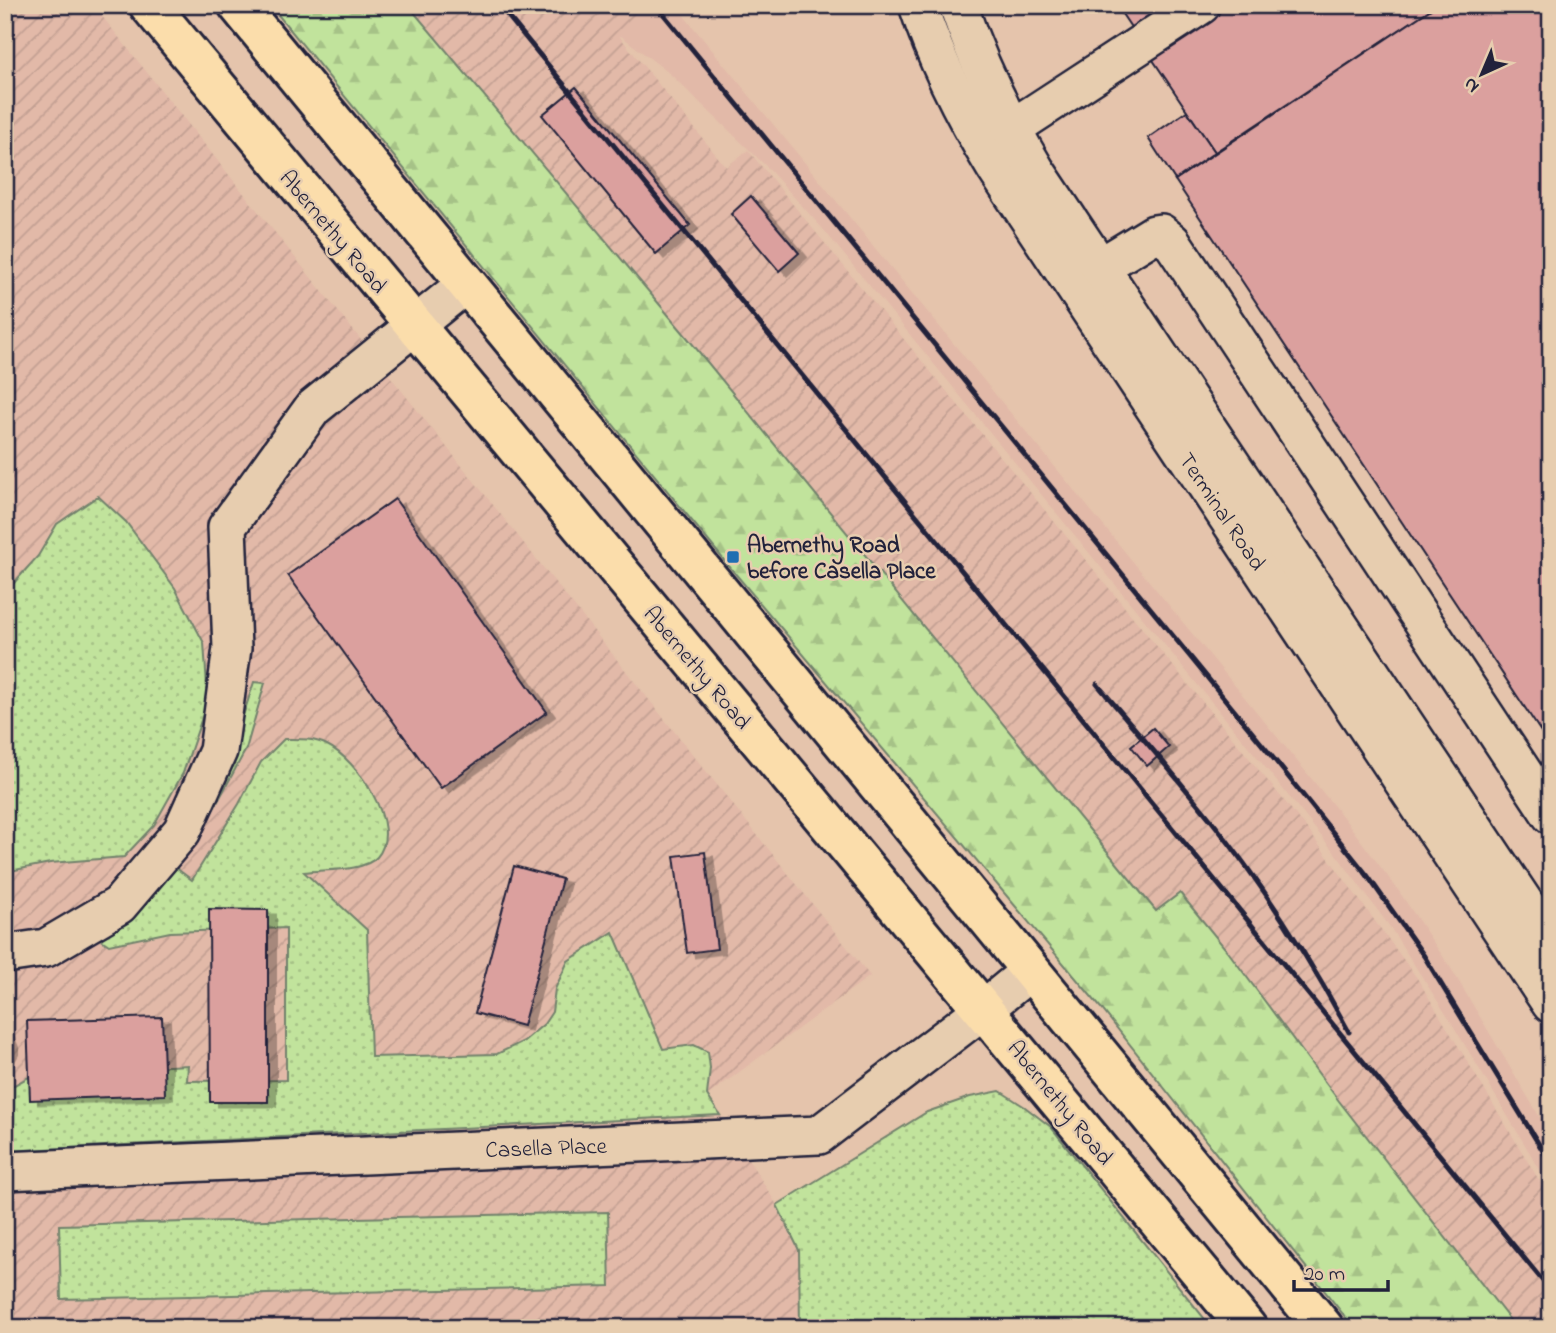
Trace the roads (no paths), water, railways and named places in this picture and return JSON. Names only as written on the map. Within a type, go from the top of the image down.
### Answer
[{"type":"main road","name":"Abernethy Road","points":[[149,5],[1247,1328]]},
{"type":"main road","points":[[238,5],[1324,1328]]},
{"type":"street","name":"Terminal Road","points":[[918,5],[941,69],[964,116],[996,169],[1551,1004]]},
{"type":"street","points":[[958,5],[985,76],[1011,129],[1100,267],[1551,943]]},
{"type":"street","points":[[1011,129],[1201,5]]},
{"type":"street","points":[[1100,267],[1154,234],[1161,233],[1172,242],[1551,816]]},
{"type":"street","points":[[5,954],[46,948],[119,905],[182,831],[218,751],[232,648],[227,527],[313,408],[466,284]]},
{"type":"street","name":"Casella Place","points":[[5,1171],[819,1135],[1030,971]]},
{"type":"railway","points":[[499,5],[1551,1291]]},
{"type":"railway","points":[[656,5],[1367,875],[1424,956],[1551,1164]]},
{"type":"railway","points":[[1097,684],[1231,845],[1302,950],[1349,1032]]},
{"type":"place","name":"Abernethy Road before Casella Place","points":[[733,557]]}]
